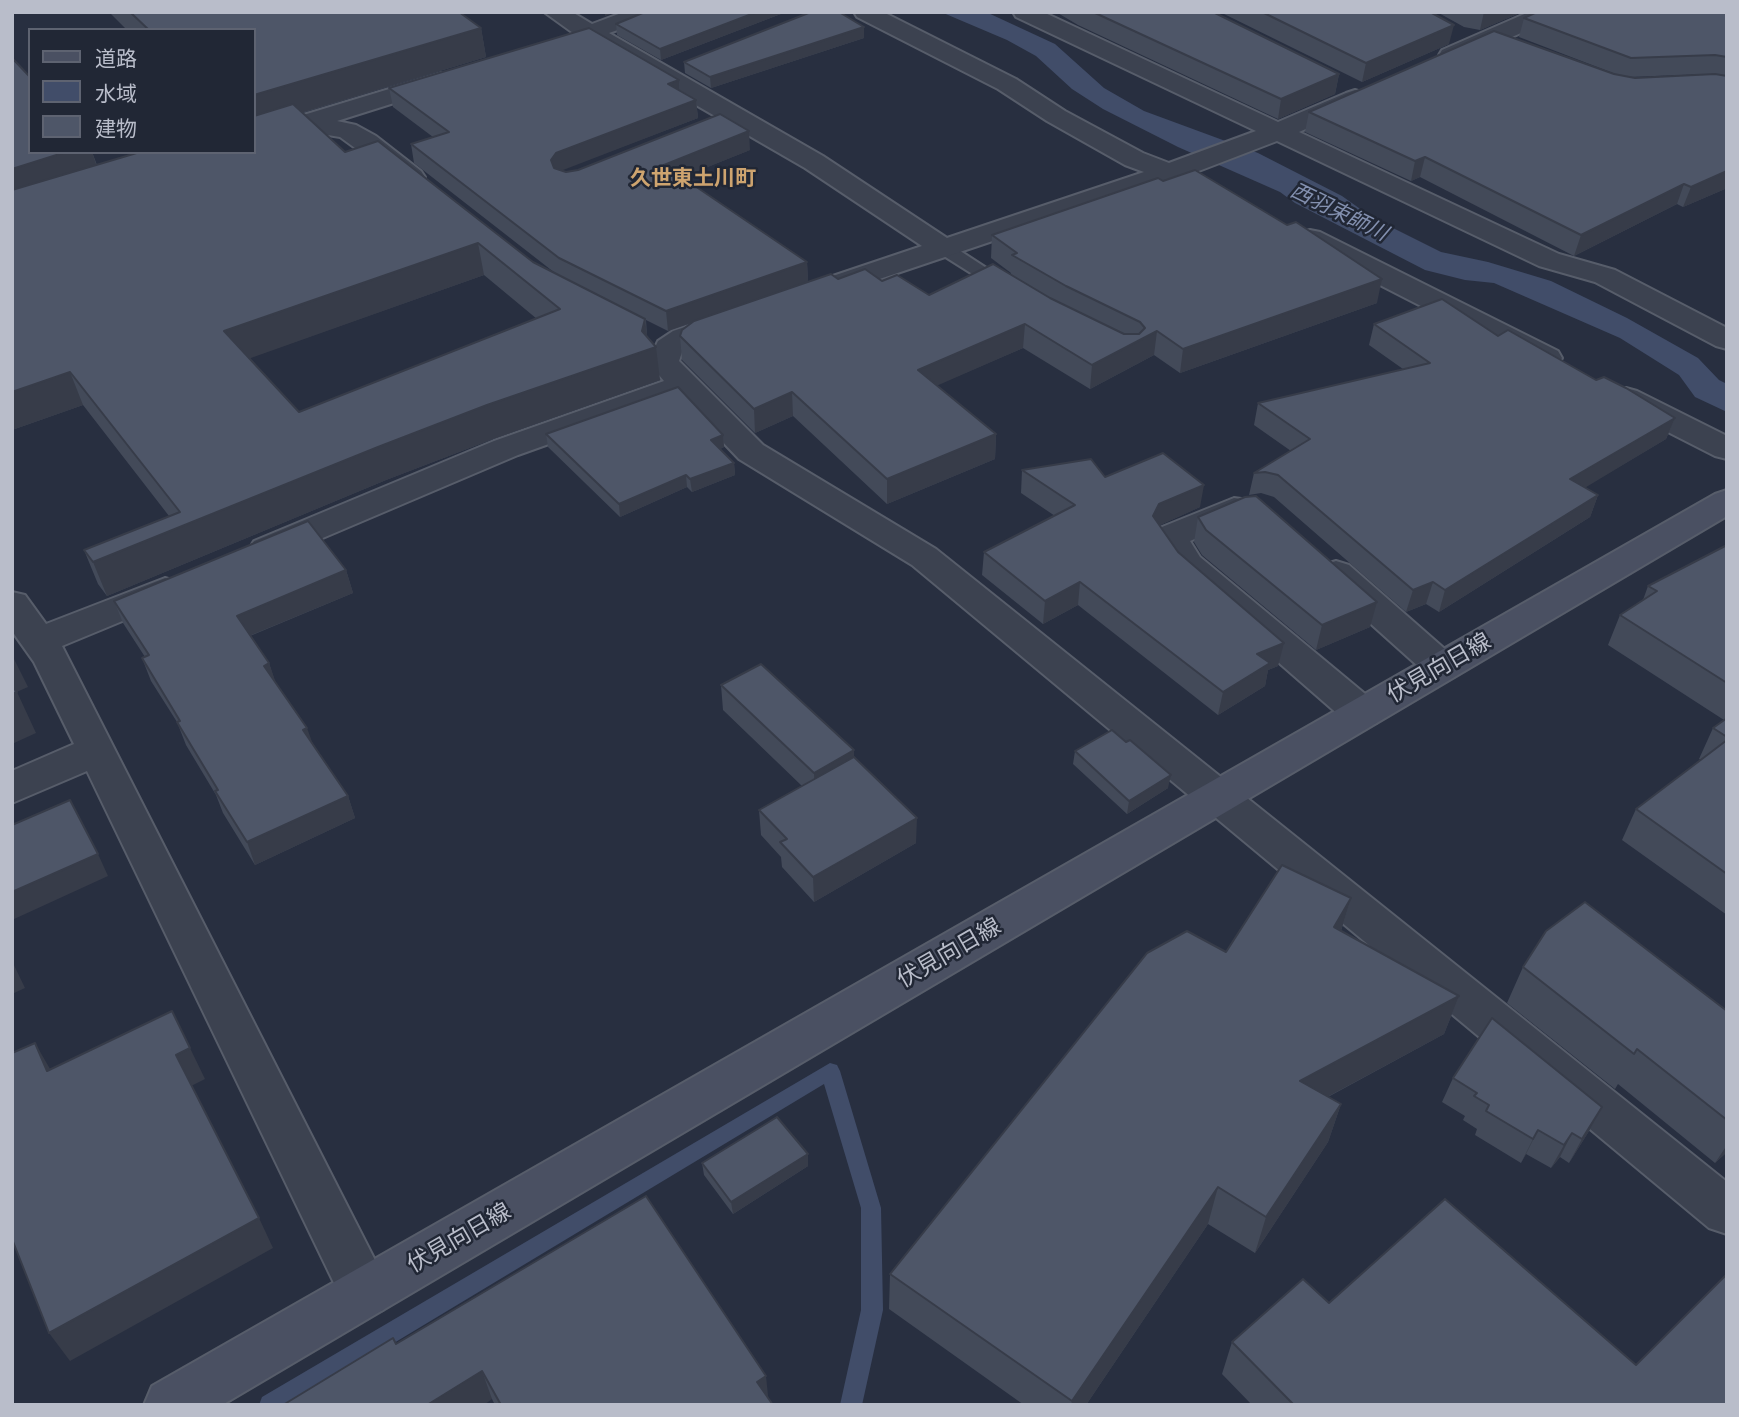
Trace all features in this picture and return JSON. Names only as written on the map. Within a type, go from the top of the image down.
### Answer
[{"type":"main road","name":"伏見向日線","points":[[171,1405],[1727,501]]},
{"type":"street","points":[[555,12],[581,37],[657,73],[721,121],[814,162],[942,247]]},
{"type":"street","points":[[581,37],[647,12]]},
{"type":"street","points":[[865,12],[1007,84],[1056,116],[1134,159],[1175,170],[1209,187]]},
{"type":"street","points":[[1024,12],[1274,133],[1549,260],[1605,276],[1727,340]]},
{"type":"street","points":[[1435,62],[1549,12]]},
{"type":"street","points":[[1446,30],[1456,36],[1498,40],[1522,49]]},
{"type":"street","points":[[657,73],[681,64]]},
{"type":"street","points":[[256,137],[459,75]]},
{"type":"street","points":[[1337,83],[1368,92],[1274,133],[1175,170],[942,247],[684,337],[657,341],[663,362],[751,452],[924,558],[1727,1212]]},
{"type":"street","points":[[300,123],[347,130],[367,142],[430,191]]},
{"type":"street","points":[[1283,225],[1566,368]]},
{"type":"street","points":[[242,559],[506,448],[684,385]]},
{"type":"street","points":[[1604,387],[1727,449]]},
{"type":"street","points":[[1270,516],[1261,507],[1234,509],[1169,537],[1188,565],[1362,713]]},
{"type":"street","points":[[1311,551],[1442,667]]},
{"type":"street","points":[[38,641],[191,579]]},
{"type":"street","points":[[12,604],[51,658],[365,1293]]},
{"type":"street","points":[[12,788],[97,750]]},
{"type":"lane","points":[[942,247],[1021,296]]},
{"type":"water","name":"西羽束師川","points":[[941,12],[986,12],[1055,44],[1104,88],[1144,111],[1258,153],[1342,196],[1373,218],[1441,252],[1488,262],[1551,281],[1627,318],[1698,358],[1719,380],[1727,384],[1727,412],[1695,397],[1679,375],[1620,338],[1494,283],[1465,280],[1425,270],[1295,203],[1280,192],[1178,147],[1103,109],[1072,89],[1036,56],[1007,40]]},
{"type":"building","points":[[130,12],[459,12],[481,28],[256,94],[256,28],[147,28]]},
{"type":"building","points":[[645,12],[757,12],[660,49],[616,24]]},
{"type":"building","points":[[811,12],[839,12],[864,27],[710,77],[684,62]]},
{"type":"building","points":[[1093,12],[1213,12],[1339,74],[1281,99]]},
{"type":"building","points":[[1262,12],[1430,12],[1454,25],[1366,63]]},
{"type":"building","points":[[1537,12],[1727,12],[1727,57],[1715,55],[1631,58],[1524,18]]},
{"type":"building","points":[[589,28],[679,80],[668,84],[696,100],[556,153],[551,160],[554,168],[566,172],[578,170],[720,114],[749,131],[664,165],[807,262],[666,311],[559,258],[411,144],[449,132],[389,88]]},
{"type":"building","points":[[1494,31],[1614,74],[1635,78],[1715,74],[1727,76],[1727,171],[1691,187],[1684,184],[1581,235],[1425,157],[1415,161],[1309,112]]},
{"type":"building","points":[[12,58],[28,75],[28,154],[60,154],[12,169]]},
{"type":"building","points":[[293,104],[345,152],[378,141],[533,262],[645,319],[642,331],[656,347],[487,405],[93,562],[84,550],[180,512],[70,372],[12,392],[12,190],[133,154],[256,154],[256,115]],"holes":[[[478,243],[560,309],[299,412],[224,331]]]},
{"type":"building","points":[[1195,170],[1287,225],[1296,222],[1382,279],[1183,349],[1157,331],[1092,365],[1025,324],[918,370],[996,434],[887,479],[792,392],[754,409],[680,336],[682,330],[694,321],[831,274],[838,279],[865,269],[882,281],[897,275],[929,295],[993,264],[1050,298],[1124,334],[1139,334],[1145,328],[1140,322],[1066,286],[1012,255],[1017,253],[992,235],[1158,178],[1163,181]]},
{"type":"building","points":[[1442,299],[1498,336],[1508,330],[1596,380],[1604,377],[1626,388],[1675,418],[1570,479],[1598,495],[1445,590],[1433,582],[1413,590],[1278,475],[1254,473],[1310,439],[1258,403],[1430,363],[1374,324]]},
{"type":"building","points":[[678,387],[723,435],[711,440],[734,463],[690,479],[686,475],[619,504],[546,434]]},
{"type":"building","points":[[1163,453],[1204,485],[1159,504],[1153,516],[1178,552],[1284,643],[1257,654],[1270,663],[1223,692],[1080,582],[1045,601],[984,552],[1075,505],[1022,470],[1091,459],[1105,477]]},
{"type":"building","points":[[1256,496],[1377,602],[1322,625],[1206,530],[1198,517],[1245,497]]},
{"type":"building","points":[[308,521],[346,570],[237,616],[269,663],[264,666],[307,728],[303,730],[348,796],[247,842],[215,791],[218,790],[142,658],[149,655],[114,601]]},
{"type":"building","points":[[1727,545],[1727,683],[1620,615],[1657,591],[1648,586]]},
{"type":"building","points":[[761,664],[854,750],[814,773],[721,685]]},
{"type":"building","points":[[1727,718],[1727,737],[1713,728]]},
{"type":"building","points":[[1112,730],[1126,742],[1130,740],[1171,775],[1129,801],[1075,751]]},
{"type":"building","points":[[1727,740],[1727,874],[1636,809]]},
{"type":"building","points":[[854,757],[917,818],[813,877],[780,842],[787,839],[759,810]]},
{"type":"building","points":[[70,800],[98,854],[12,892],[12,825]]},
{"type":"building","points":[[1282,865],[1351,898],[1334,927],[1459,996],[1300,1081],[1341,1104],[1266,1217],[1218,1187],[1072,1401],[890,1274],[1147,953],[1187,931],[1226,952]]},
{"type":"building","points":[[1585,902],[1727,1011],[1727,1120],[1637,1049],[1634,1054],[1523,967],[1546,931]]},
{"type":"building","points":[[172,1011],[190,1048],[176,1055],[259,1218],[49,1333],[12,1239],[12,1053],[35,1043],[47,1071]]},
{"type":"building","points":[[1492,1018],[1602,1107],[1582,1139],[1572,1133],[1564,1145],[1538,1130],[1533,1139],[1486,1111],[1489,1105],[1474,1096],[1477,1093],[1453,1078]]},
{"type":"building","points":[[777,1117],[808,1154],[731,1202],[702,1163]]},
{"type":"building","points":[[646,1196],[766,1376],[757,1382],[773,1405],[501,1405],[482,1371],[427,1405],[283,1405],[393,1338],[396,1344]]},
{"type":"building","points":[[1445,1199],[1636,1365],[1727,1274],[1727,1405],[1294,1405],[1232,1342],[1303,1279],[1329,1303]]},
{"type":"waterway","points":[[270,1405],[830,1071],[871,1208],[872,1310],[851,1405]]},
{"type":"district","name":"久世東土川町","points":[[693,178]]}]
